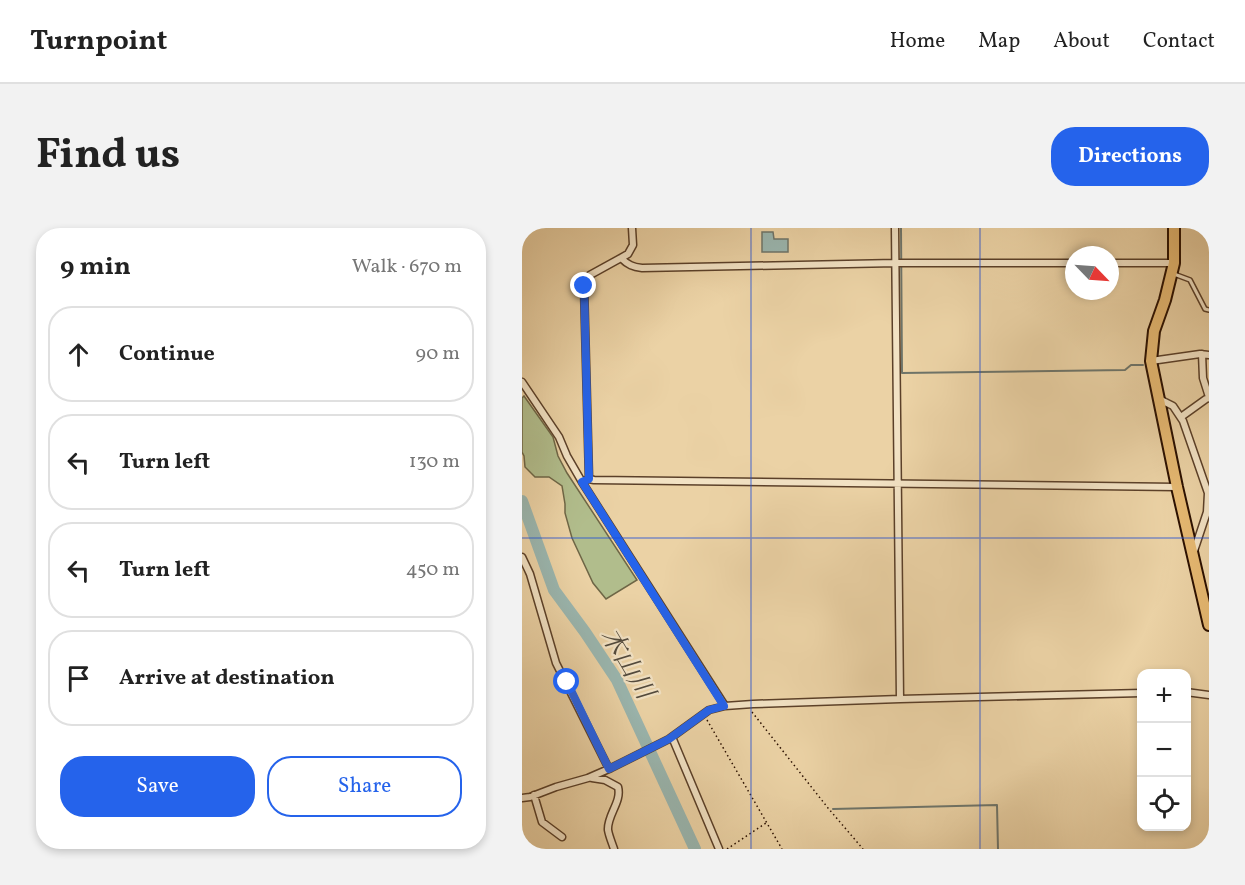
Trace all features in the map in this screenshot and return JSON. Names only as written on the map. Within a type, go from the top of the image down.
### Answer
[{"type":"main road","points":[[1174,228],[1173,268],[1166,300],[1154,331],[1151,360],[1209,625]]},
{"type":"street","points":[[586,480],[584,286],[590,275],[628,254],[633,245],[632,228]]},
{"type":"street","points":[[895,228],[900,699]]},
{"type":"street","points":[[621,258],[634,267],[642,268],[896,263],[1065,263]]},
{"type":"street","points":[[1119,264],[1173,268]]},
{"type":"street","points":[[1151,360],[1205,355],[1203,378],[1209,397],[1181,417]]},
{"type":"street","points":[[522,382],[560,437],[567,456],[586,480],[724,706]]},
{"type":"street","points":[[1159,399],[1173,406],[1181,417],[1208,494],[1207,512],[1193,554]]},
{"type":"street","points":[[586,480],[1177,487]]},
{"type":"street","points":[[522,556],[534,584],[556,663],[610,768]]},
{"type":"street","points":[[1191,692],[1209,694]]},
{"type":"street","points":[[522,798],[588,778],[610,768],[670,738],[709,710],[724,706],[1137,693]]},
{"type":"street","points":[[670,738],[718,849]]},
{"type":"street","points":[[588,778],[605,780],[618,787],[620,792],[608,828],[614,849]]},
{"type":"street","points":[[534,795],[542,822],[562,837]]},
{"type":"lane","points":[[1173,268],[1190,280],[1205,309],[1209,310]]},
{"type":"path","points":[[746,704],[863,849]]},
{"type":"path","points":[[703,714],[782,849]]},
{"type":"path","points":[[727,849],[766,823]]},
{"type":"green space","points":[[524,396],[553,437],[558,456],[567,473],[637,580],[606,599],[593,583],[572,538],[565,513],[562,486],[549,477],[535,477],[525,467],[522,452],[522,398]]},
{"type":"water","points":[[762,232],[773,232],[774,239],[788,239],[788,252],[762,252]]},
{"type":"waterway","points":[[901,228],[902,373],[1125,370],[1131,365],[1143,365]]},
{"type":"waterway","name":"木山川","points":[[522,501],[554,590],[617,680],[695,849]]},
{"type":"waterway","points":[[833,809],[997,805],[998,849]]},
{"type":"route","points":[[567,682],[609,769],[669,739],[709,710],[724,706],[582,482],[589,479],[584,286]]}]
